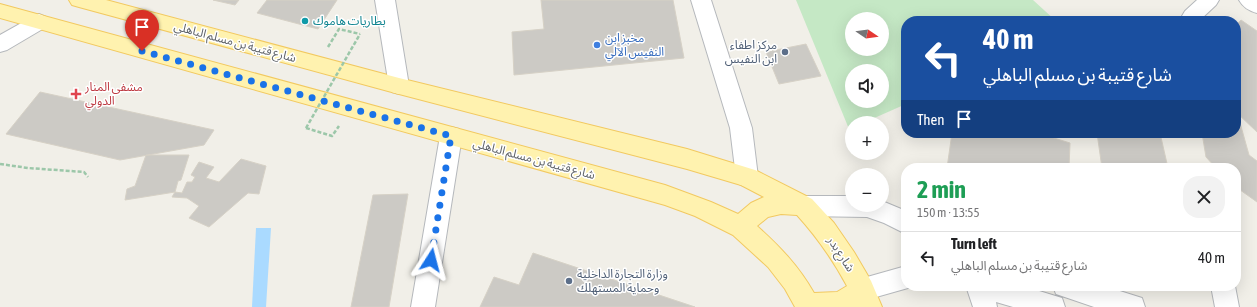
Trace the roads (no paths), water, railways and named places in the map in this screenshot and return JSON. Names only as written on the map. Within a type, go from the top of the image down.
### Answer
[{"type":"main road","name":"شارع قتيبة بن مسلم الباهلي","points":[[79,0],[399,86],[688,159],[747,177],[804,206]]},
{"type":"main road","name":"شارع قتيبة بن مسلم الباهلي","points":[[0,11],[665,195],[703,209],[741,227]]},
{"type":"main road","points":[[804,206],[789,203],[774,204],[761,208],[749,216],[741,227],[776,259],[794,281],[809,305],[824,307],[839,305],[852,299],[866,298]]},
{"type":"main road","name":"شارع بدر","points":[[804,206],[826,231],[846,260],[866,298]]},
{"type":"street","points":[[385,0],[399,86]]},
{"type":"street","points":[[1192,16],[1209,0]]},
{"type":"street","points":[[1249,0],[1257,6]]},
{"type":"street","points":[[704,1],[741,128],[747,177]]},
{"type":"street","points":[[0,44],[38,22]]},
{"type":"street","points":[[423,307],[451,136]]},
{"type":"street","points":[[804,206],[867,207],[890,214],[901,220]]},
{"type":"street","points":[[866,298],[901,280]]},
{"type":"street","points":[[980,291],[985,307]]},
{"type":"street","points":[[1000,291],[1053,307]]},
{"type":"street","points":[[1081,291],[1133,307]]},
{"type":"street","points":[[1224,291],[1227,307]]},
{"type":"water","points":[[256,228],[271,228],[266,307],[252,307]]},
{"type":"place","name":"بطاريات هاموك","points":[[305,21]]},
{"type":"place","name":"مخبز ابن النفيس الآلي","points":[[597,45]]},
{"type":"place","name":"مركز اطفاء ابن النفيس","points":[[785,52]]},
{"type":"place","name":"مشفى المنار الدولي","points":[[76,94]]},
{"type":"place","name":"وزارة التجارة الداخلية وحماية المستهلك","points":[[569,281]]}]
